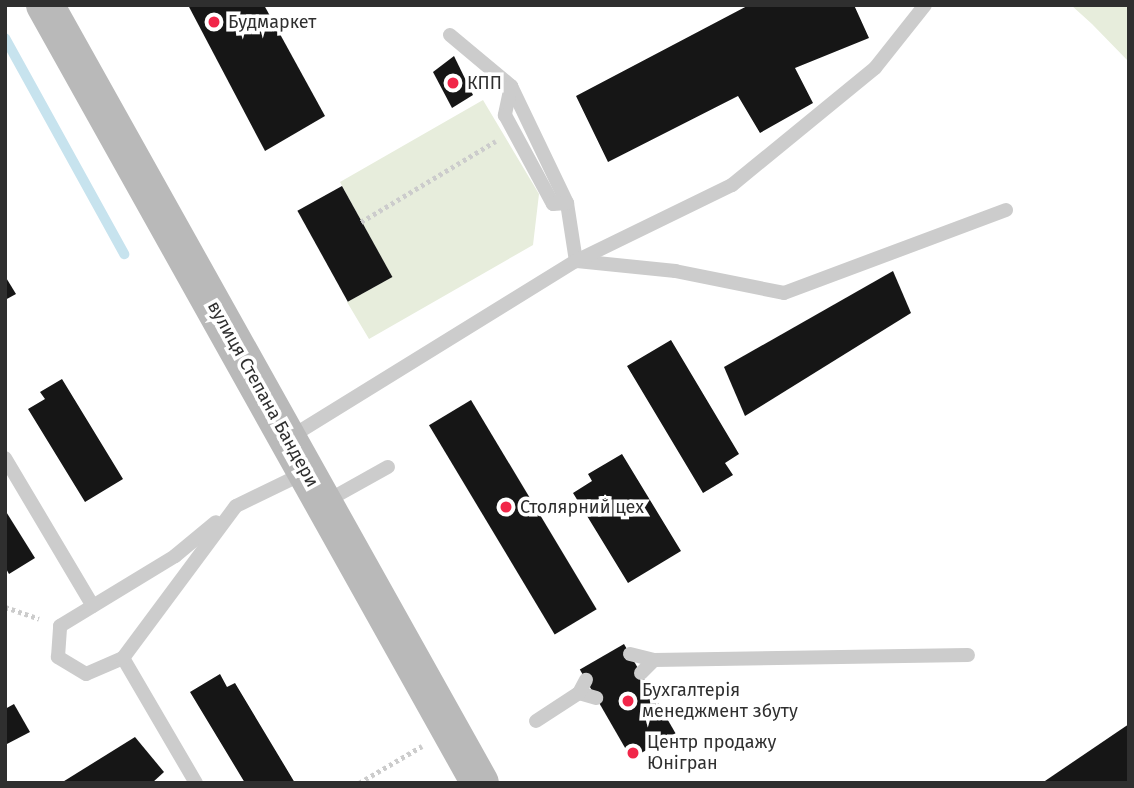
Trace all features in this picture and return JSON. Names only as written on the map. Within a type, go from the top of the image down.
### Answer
[{"type":"street","name":"вулиця Степана Бандери","points":[[45,5],[480,783]]},
{"type":"lane","points":[[289,438],[576,261],[732,184],[875,68],[925,5]]},
{"type":"lane","points":[[450,35],[511,86],[567,203],[576,261]]},
{"type":"lane","points":[[511,86],[505,115],[553,204],[567,203]]},
{"type":"lane","points":[[576,261],[675,271],[784,293],[1006,210]]},
{"type":"lane","points":[[5,457],[93,606]]},
{"type":"lane","points":[[236,506],[123,658],[86,674],[58,657],[60,626],[176,556],[236,506],[388,467]]},
{"type":"lane","points":[[630,654],[654,660],[968,654]]},
{"type":"lane","points":[[123,658],[196,783]]},
{"type":"lane","points":[[641,673],[654,660]]},
{"type":"lane","points":[[536,721],[582,686],[596,698]]},
{"type":"path","points":[[361,222],[503,136]]},
{"type":"path","points":[[5,607],[60,626]]},
{"type":"path","points":[[359,783],[424,746]]},
{"type":"green space","points":[[1071,5],[1129,5],[1129,62],[1092,24]]},
{"type":"green space","points":[[483,100],[539,194],[533,245],[369,339],[347,302],[392,277],[340,182]]},
{"type":"building","points":[[188,5],[264,5],[325,116],[265,151]]},
{"type":"building","points":[[749,5],[854,5],[869,38],[795,68],[813,103],[760,133],[738,96],[608,162],[576,96]]},
{"type":"building","name":"КПП","points":[[454,56],[473,95],[452,108],[433,72]]},
{"type":"building","points":[[342,186],[392,277],[348,302],[297,211]]},
{"type":"building","points":[[893,271],[911,313],[745,416],[724,367]]},
{"type":"building","points":[[5,276],[16,294],[5,300]]},
{"type":"building","points":[[671,340],[739,454],[725,463],[733,475],[703,493],[627,366]]},
{"type":"building","points":[[62,379],[123,479],[85,502],[28,409],[45,399],[40,392]]},
{"type":"building","name":"Столярний цех","points":[[471,400],[597,609],[555,634],[429,425]]},
{"type":"building","points":[[622,454],[681,551],[628,583],[573,493],[592,481],[588,474]]},
{"type":"building","points":[[5,510],[35,558],[9,574],[5,567]]},
{"type":"building","points":[[624,644],[676,733],[631,759],[580,670]]},
{"type":"building","points":[[220,674],[227,687],[235,683],[295,783],[245,783],[190,692]]},
{"type":"building","points":[[14,704],[30,732],[5,745],[5,709]]},
{"type":"building","points":[[1129,724],[1129,783],[1042,783]]},
{"type":"building","points":[[135,737],[164,772],[152,783],[61,783]]},
{"type":"waterway","points":[[5,38],[124,254]]},
{"type":"place","name":"Будмаркет","points":[[214,22]]},
{"type":"place","name":"КПП","points":[[453,83]]},
{"type":"place","name":"Столярний цех","points":[[506,507]]},
{"type":"place","name":"Бухгалтерія менеджмент збуту","points":[[628,701]]},
{"type":"place","name":"Центр продажу Юнігран","points":[[633,753]]}]
